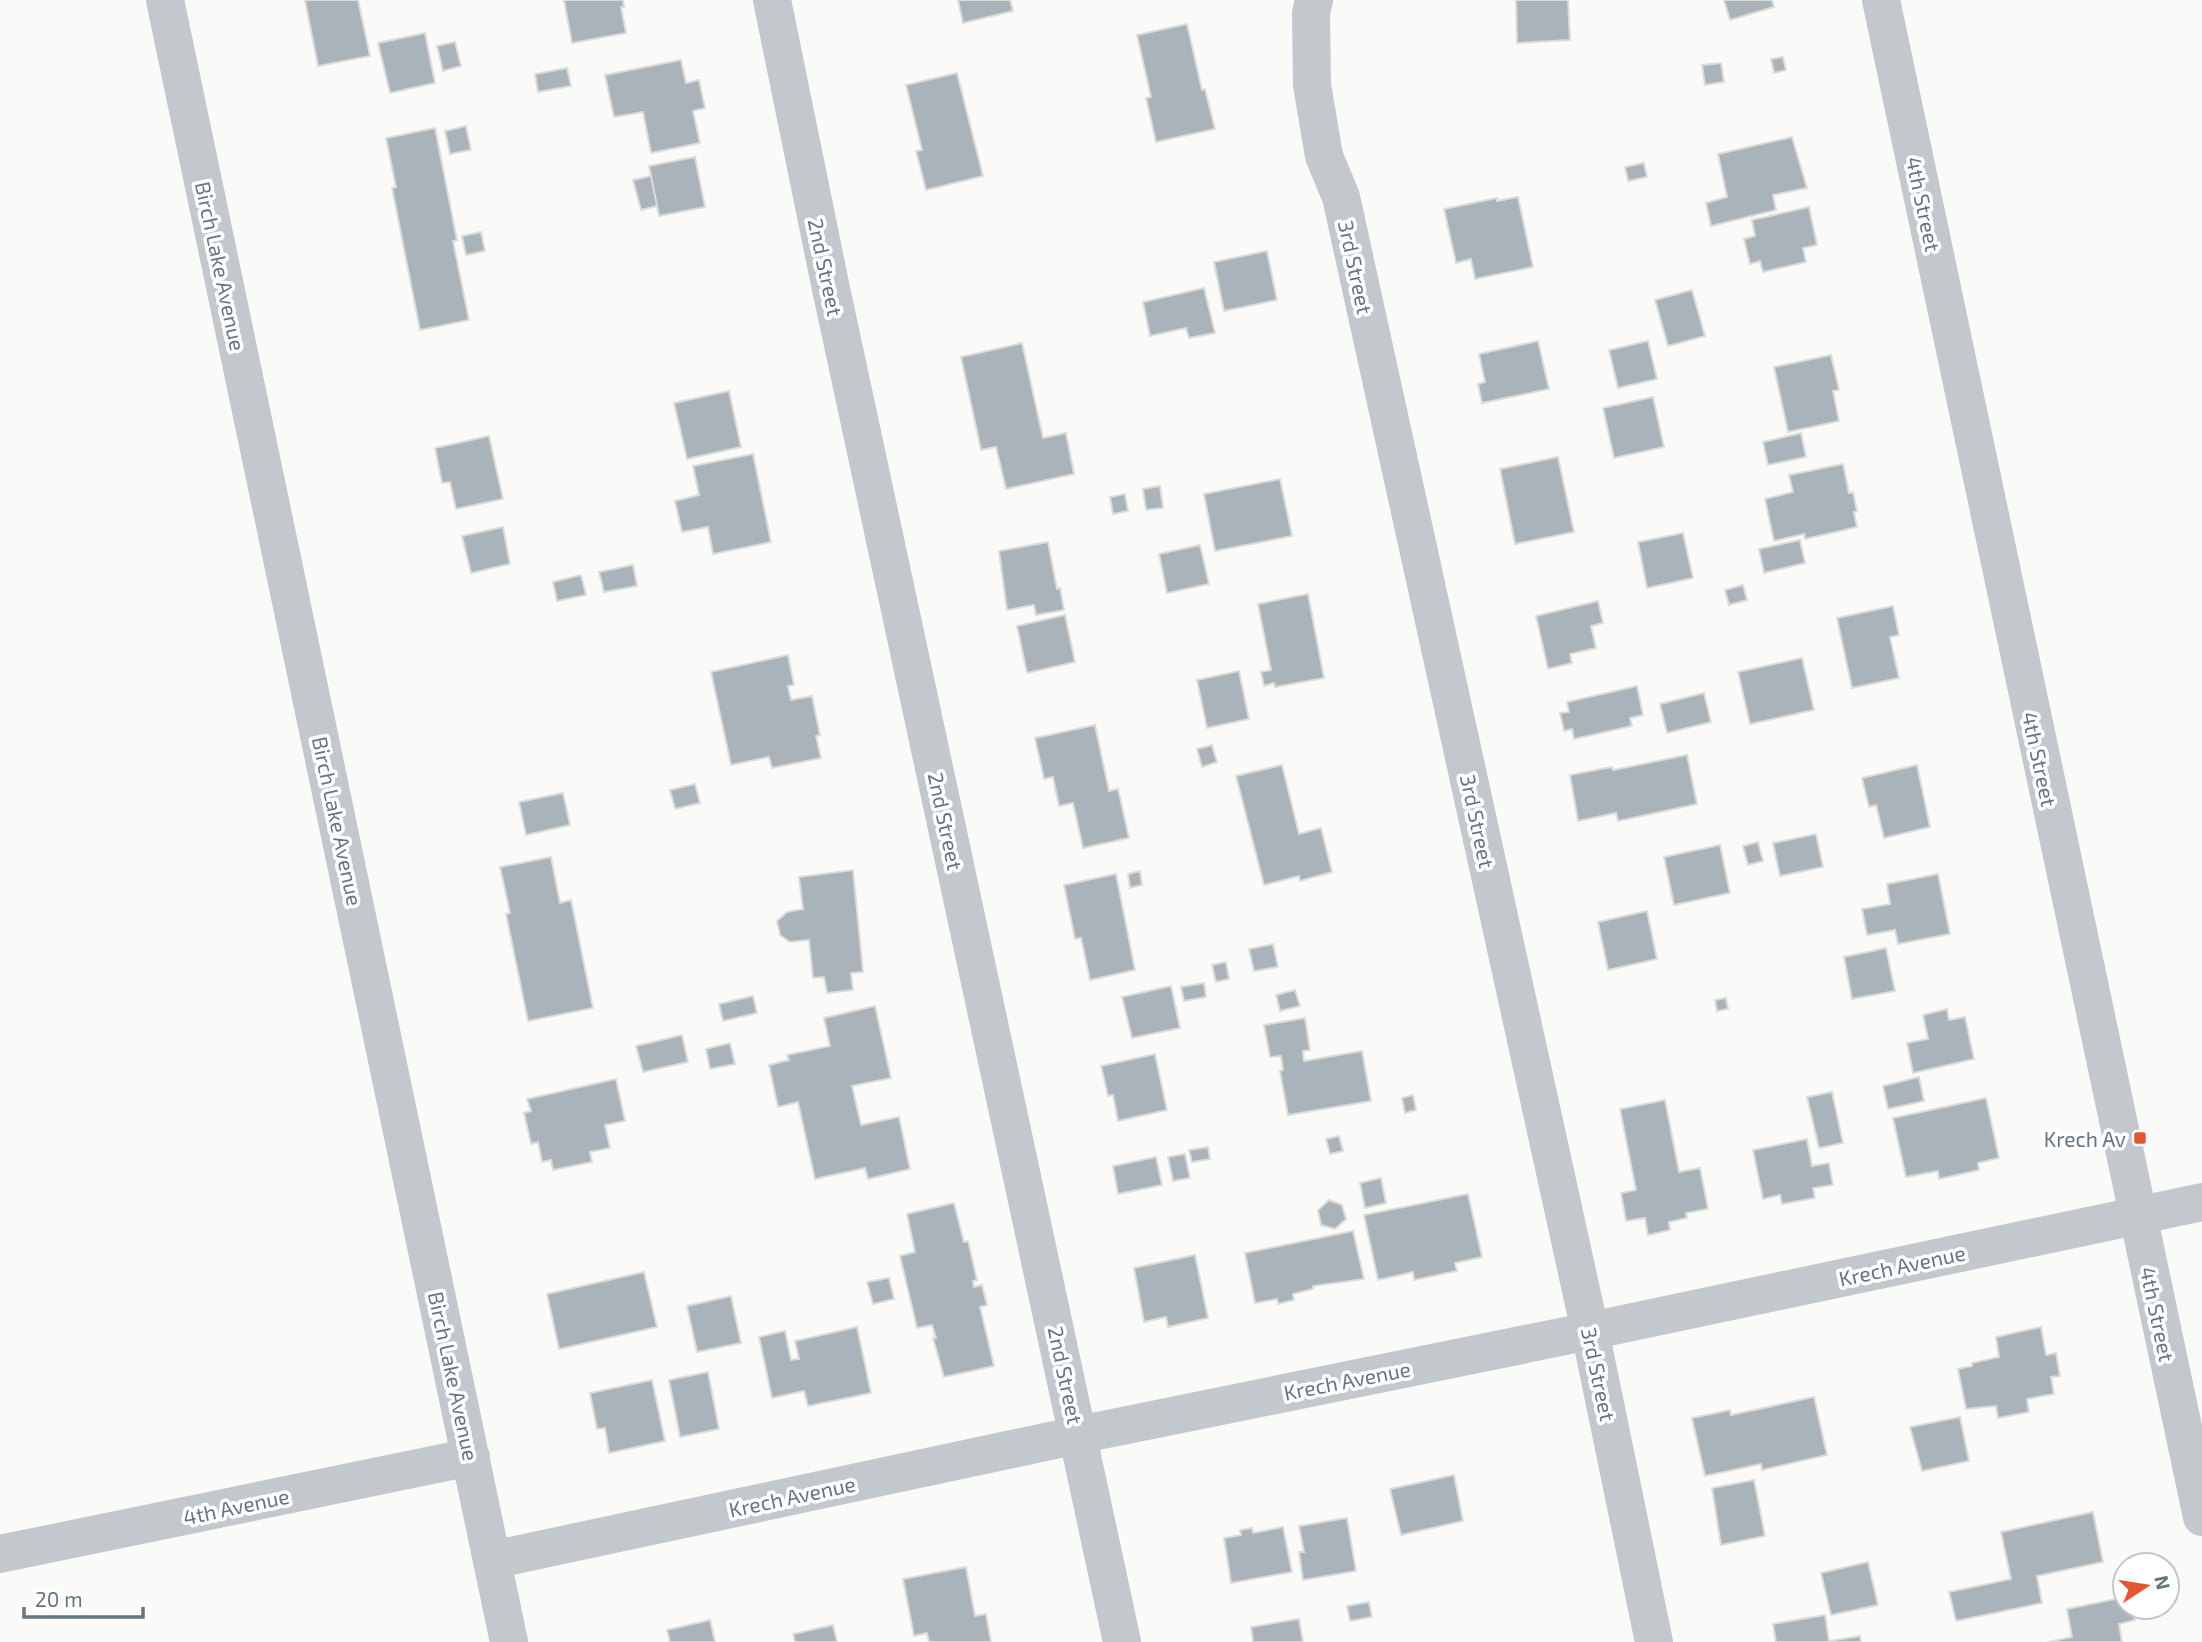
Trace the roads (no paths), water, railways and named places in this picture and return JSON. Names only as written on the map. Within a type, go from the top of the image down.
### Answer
[{"type":"street","name":"Birch Lake Avenue","points":[[164,0],[509,1642]]},
{"type":"street","name":"2nd Street","points":[[772,0],[835,311],[1122,1642]]},
{"type":"street","name":"3rd Street","points":[[1314,0],[1311,13],[1312,85],[1324,156],[1341,197],[1590,1331],[1654,1642]]},
{"type":"street","name":"4th Street","points":[[1881,0],[2202,1517]]},
{"type":"street","name":"Krech Avenue","points":[[492,1560],[1078,1434],[1590,1331],[2202,1202]]},
{"type":"street","name":"4th Avenue","points":[[0,1554],[471,1457]]},
{"type":"place","name":"Krech Av","points":[[2140,1138]]}]
